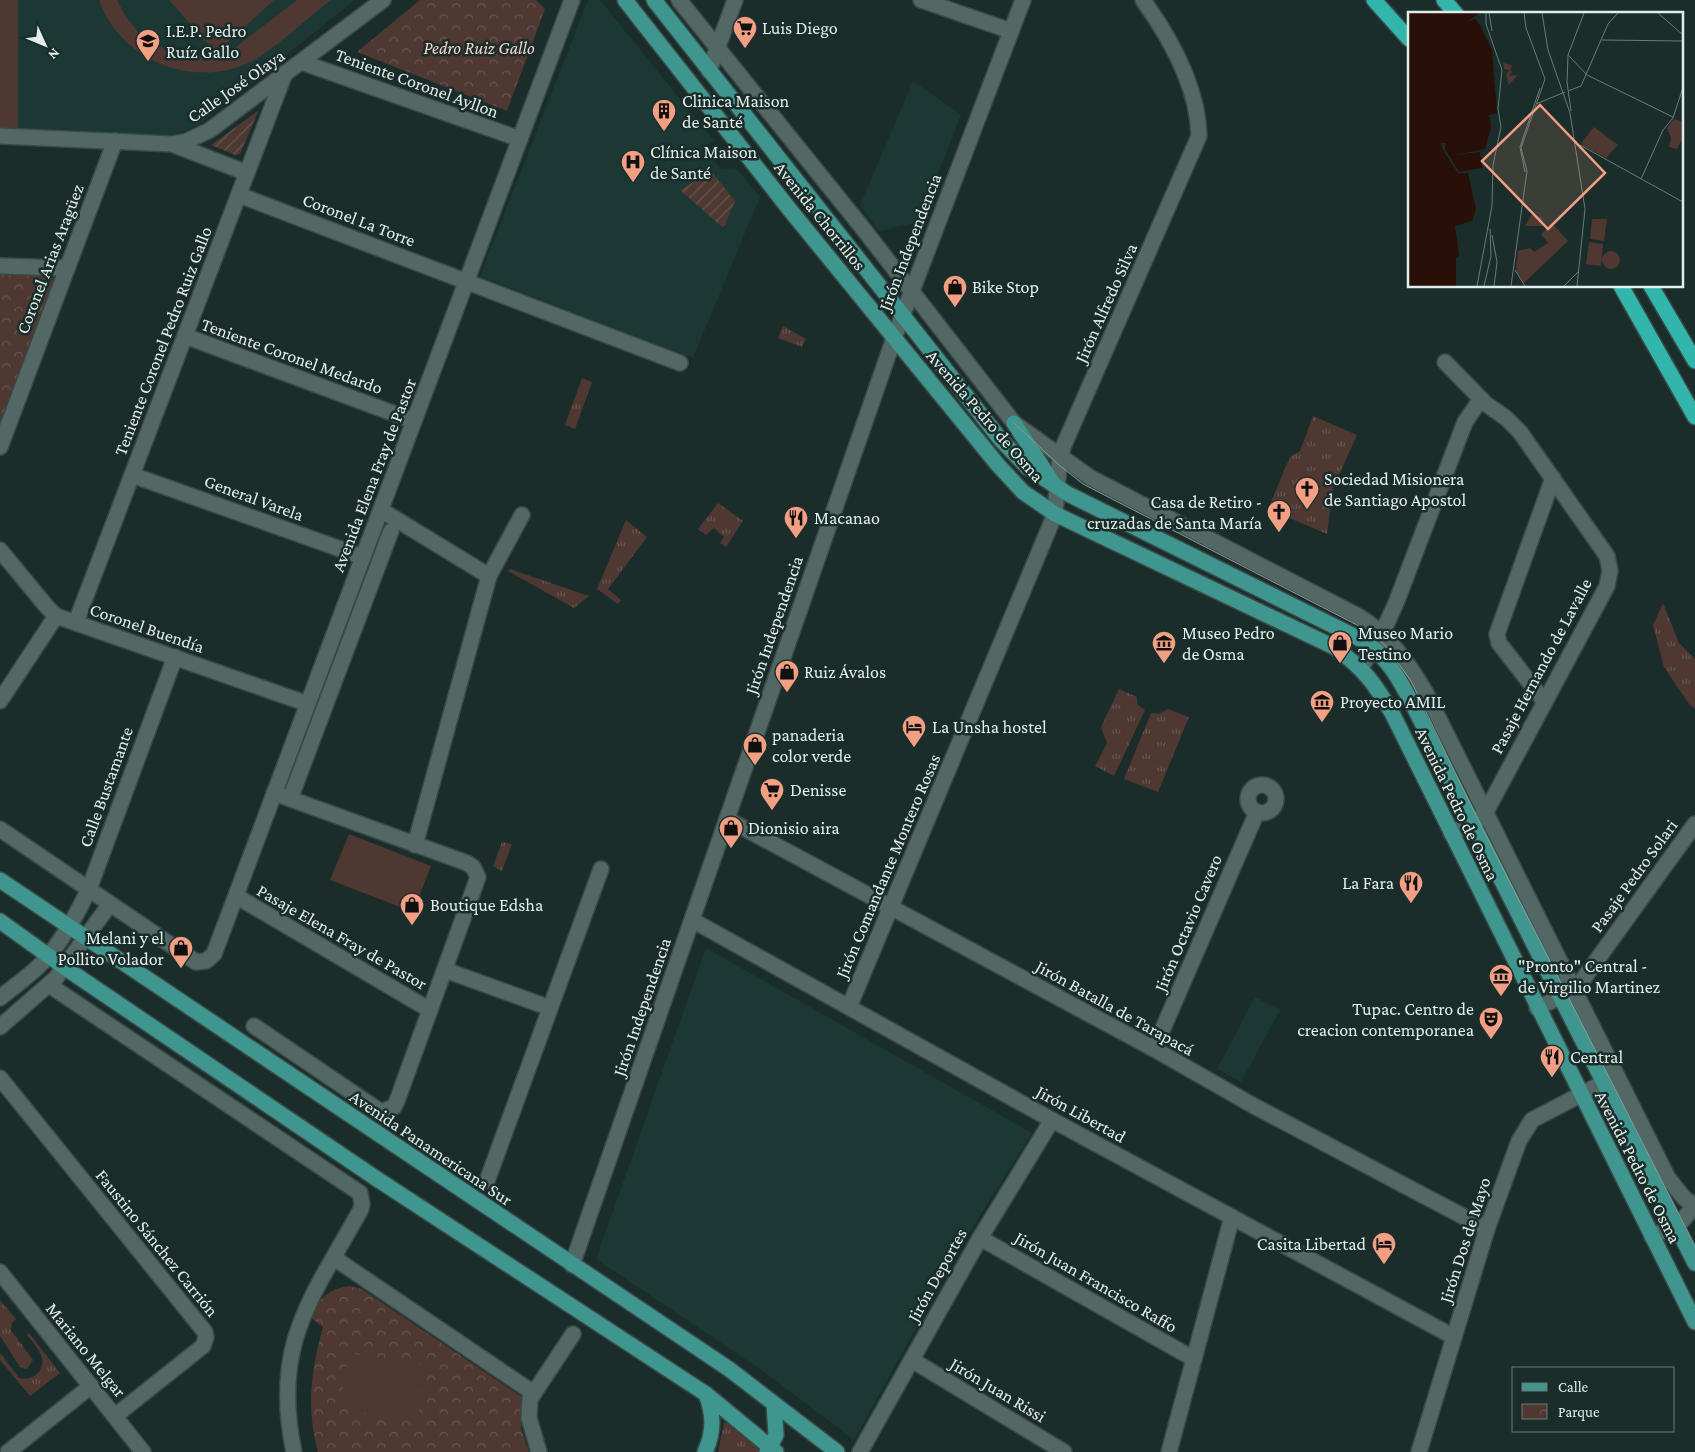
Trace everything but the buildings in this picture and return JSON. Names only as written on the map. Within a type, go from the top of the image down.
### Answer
[{"type":"highway","points":[[1374,0],[1408,38]]},
{"type":"highway","points":[[1444,0],[1454,12]]},
{"type":"highway","points":[[1622,288],[1695,417]]},
{"type":"highway","points":[[1652,288],[1695,361]]},
{"type":"main road","name":"Avenida Chorrillos","points":[[625,0],[735,142],[894,338]]},
{"type":"main road","name":"Avenida Chorrillos","points":[[654,0],[902,315]]},
{"type":"main road","points":[[657,42],[675,28]]},
{"type":"main road","points":[[735,142],[753,127]]},
{"type":"main road","points":[[790,210],[808,196]]},
{"type":"main road","name":"Avenida Pedro de Osma","points":[[902,315],[1006,445],[1028,468],[1057,488],[1374,648],[1389,664],[1478,818],[1567,994],[1603,1083],[1695,1264]]},
{"type":"main road","name":"Avenida Pedro de Osma","points":[[894,338],[998,465],[1023,492],[1055,514],[1334,647],[1361,667],[1392,713],[1580,1095],[1695,1322]]},
{"type":"main road","points":[[1014,423],[1057,488]]},
{"type":"main road","name":"Avenida Panamericana Sur","points":[[0,880],[572,1266],[729,1369],[837,1452]]},
{"type":"main road","points":[[0,921],[64,967],[377,1179],[706,1394],[771,1450],[776,1435],[774,1404]]},
{"type":"main road","points":[[705,1452],[711,1432],[713,1416],[706,1394]]},
{"type":"street","name":"Calle José Olaya","points":[[0,136],[172,144],[187,141],[210,130],[383,0]]},
{"type":"street","name":"Avenida Chorrillos","points":[[679,0],[911,292]]},
{"type":"street","points":[[710,71],[735,0]]},
{"type":"street","points":[[921,0],[1011,31]]},
{"type":"street","name":"Jirón Independencia","points":[[572,1266],[902,315],[1023,0]]},
{"type":"street","name":"Jirón Alfredo Silva","points":[[1057,488],[1061,457],[1199,136],[1199,116],[1193,94],[1179,61],[1143,0]]},
{"type":"street","name":"Avenida Elena Fray de Pastor","points":[[110,904],[196,962],[206,961],[215,952],[520,139],[566,4]]},
{"type":"street","name":"Teniente Coronel Ayllon","points":[[301,62],[520,139]]},
{"type":"street","name":"Teniente Coronel Pedro Ruiz Gallo","points":[[76,622],[285,74]]},
{"type":"street","name":"Coronel Arias Aragüez","points":[[0,447],[115,141]]},
{"type":"street","points":[[172,144],[247,173]]},
{"type":"street","name":"Coronel La Torre","points":[[239,195],[467,280],[680,364]]},
{"type":"street","points":[[0,266],[67,268]]},
{"type":"street","name":"Avenida Pedro de Osma","points":[[911,292],[1014,423],[1091,478],[1358,616],[1382,633],[1404,659],[1426,693],[1478,818]]},
{"type":"street","name":"Teniente Coronel Medardo","points":[[185,336],[414,421]]},
{"type":"street","name":"Pasaje Hernando de Lavalle","points":[[1445,362],[1481,398],[1520,432],[1607,556],[1610,571],[1606,586],[1478,818]]},
{"type":"street","points":[[1361,667],[1374,648],[1396,603],[1465,422],[1481,398]]},
{"type":"street","name":"General Varela","points":[[132,475],[363,558]]},
{"type":"street","points":[[1544,701],[1499,643],[1497,634],[1553,478]]},
{"type":"street","name":"Jirón Comandante Montero Rosas","points":[[849,1007],[1055,514],[1057,488]]},
{"type":"street","points":[[380,510],[488,576]]},
{"type":"street","points":[[415,845],[488,576],[522,515]]},
{"type":"street","points":[[293,790],[391,531]]},
{"type":"street","name":"Coronel Buendía","points":[[0,550],[46,607],[56,616],[308,704]]},
{"type":"street","points":[[0,701],[56,616]]},
{"type":"street","name":"Calle Bustamante","points":[[0,998],[32,973],[48,956],[68,927],[89,889],[174,657]]},
{"type":"street","points":[[254,1026],[381,1112],[394,1107],[476,883],[476,872],[467,863],[274,793]]},
{"type":"street","name":"Jirón Octavio Cavero","points":[[1154,1049],[1256,812]]},
{"type":"street","points":[[1451,833],[1478,818]]},
{"type":"street","name":"Jirón Batalla de Tarapacá","points":[[727,819],[1154,1049],[1254,1106],[1487,1229]]},
{"type":"street","name":"Pasaje Pedro Solari","points":[[1537,1008],[1567,994],[1695,824]]},
{"type":"street","points":[[0,829],[110,904],[49,985],[0,1027]]},
{"type":"street","points":[[488,1181],[601,868]]},
{"type":"street","name":"Pasaje Elena Fray de Pastor","points":[[236,896],[430,1010]]},
{"type":"street","name":"Jirón Libertad","points":[[692,920],[1052,1120],[1454,1337]]},
{"type":"street","points":[[445,970],[550,1008]]},
{"type":"street","points":[[49,985],[360,1192],[361,1209],[304,1310],[290,1363],[287,1400],[294,1452]]},
{"type":"street","name":"Avenida Pedro de Osma","points":[[1567,994],[1668,1178],[1684,1198],[1695,1205]]},
{"type":"street","name":"Jirón Dos de Mayo","points":[[1419,1452],[1487,1229],[1519,1140],[1526,1126],[1537,1117],[1603,1083]]},
{"type":"street","name":"Faustino Sánchez Carrión","points":[[2,1086],[205,1332],[203,1346],[115,1416]]},
{"type":"street","name":"Jirón Deportes","points":[[860,1452],[980,1238],[1052,1120]]},
{"type":"street","points":[[1652,1237],[1676,1225],[1695,1205]]},
{"type":"street","points":[[1169,1452],[1232,1217]]},
{"type":"street","name":"Jirón Juan Francisco Raffo","points":[[980,1238],[1194,1359]]},
{"type":"street","points":[[334,1258],[532,1392]]},
{"type":"street","name":"Mariano Melgar","points":[[0,1272],[143,1452]]},
{"type":"street","points":[[539,1452],[529,1414],[532,1392],[573,1334]]},
{"type":"street","name":"Jirón Juan Rissi","points":[[912,1360],[1064,1452]]},
{"type":"street","points":[[8,1452],[91,1386]]},
{"type":"shaded area","name":"I.E.P. Pedro Ruíz Gallo","points":[[18,0],[355,0],[200,124],[167,136],[18,131]]},
{"type":"shaded area","name":"Clínica Maison de Santé","points":[[588,0],[600,0],[714,141],[708,146],[708,154],[721,169],[736,168],[760,197],[693,358],[480,276]]},
{"type":"shaded area","points":[[913,81],[961,115],[919,222],[879,231],[860,205]]},
{"type":"shaded area","points":[[706,948],[1032,1133],[968,1235],[854,1440],[763,1371],[596,1259]]},
{"type":"shaded area","points":[[1255,997],[1280,1010],[1241,1082],[1217,1069]]},
{"type":"green space","points":[[0,0],[18,0],[18,131],[0,131]]},
{"type":"green space","points":[[99,0],[117,0],[126,17],[138,32],[153,43],[169,51],[200,55],[233,49],[297,0],[331,0],[256,59],[233,68],[210,72],[186,71],[164,65],[143,55],[124,40],[109,22]]},
{"type":"green space","points":[[169,0],[274,0],[216,53]]},
{"type":"green space","name":"Pedro Ruiz Gallo","points":[[420,0],[536,0],[545,9],[507,111],[357,52]]},
{"type":"green space","points":[[259,110],[240,154],[235,155],[211,145]]},
{"type":"green space","points":[[711,171],[735,201],[725,225],[722,227],[680,190]]},
{"type":"green space","points":[[0,271],[49,274],[55,281],[0,427]]},
{"type":"green space","points":[[783,326],[806,339],[802,347],[778,338]]},
{"type":"green space","points":[[582,378],[592,382],[575,429],[565,425]]},
{"type":"green space","points":[[1313,416],[1357,435],[1333,488],[1327,534],[1268,509],[1290,457],[1300,451]]},
{"type":"green space","points":[[718,503],[743,521],[726,547],[720,543],[724,537],[714,528],[706,535],[698,529]]},
{"type":"green space","points":[[626,520],[647,537],[608,589],[621,600],[618,604],[597,589]]},
{"type":"green space","points":[[510,569],[589,596],[574,608],[508,571]]},
{"type":"green space","points":[[1663,603],[1679,643],[1695,659],[1695,709],[1689,704],[1664,667],[1653,625]]},
{"type":"green space","points":[[1119,689],[1137,697],[1137,704],[1145,710],[1114,776],[1095,766],[1107,743],[1101,727]]},
{"type":"green space","points":[[1168,709],[1189,717],[1158,792],[1124,779],[1151,713],[1159,714]]},
{"type":"green space","points":[[349,834],[431,866],[413,912],[330,880]]},
{"type":"green space","points":[[502,842],[512,844],[502,871],[493,866]]},
{"type":"green space","points":[[349,1286],[362,1289],[522,1397],[521,1428],[529,1452],[318,1452],[314,1436],[311,1405],[315,1359],[323,1327],[311,1318],[317,1305],[325,1296],[342,1287]]},
{"type":"green space","points":[[0,1300],[16,1319],[12,1322],[11,1330],[33,1360],[27,1369],[20,1367],[0,1336]]},
{"type":"green space","points":[[29,1333],[60,1373],[30,1396],[0,1360],[0,1353],[19,1378],[29,1378],[38,1373],[42,1365],[41,1355],[27,1335]]},
{"type":"green space","points":[[349,1353],[427,1366],[417,1422],[340,1408]]},
{"type":"green space","points":[[727,1422],[761,1452],[718,1452],[724,1423]]},
{"type":"tram line","points":[[1014,423],[1059,465],[1083,484],[1357,625],[1385,645],[1411,681],[1478,820],[1695,1246]]},
{"type":"place","name":"Luis Diego","points":[[745,49]]},
{"type":"place","name":"I.E.P. Pedro Ruíz Gallo","points":[[148,62]]},
{"type":"place","name":"Clinica Maison de Santé","points":[[664,132]]},
{"type":"place","name":"Clínica Maison de Santé","points":[[633,183]]},
{"type":"place","name":"Bike Stop","points":[[955,308]]},
{"type":"place","name":"Sociedad Misionera de Santiago Apostol","points":[[1307,510]]},
{"type":"place","name":"Casa de Retiro - cruzadas de Santa María","points":[[1279,533]]},
{"type":"place","name":"Macanao","points":[[796,539]]},
{"type":"place","name":"Museo Pedro de Osma","points":[[1164,664]]},
{"type":"place","name":"Museo Mario Testino","points":[[1340,664]]},
{"type":"place","name":"Ruiz Ávalos","points":[[787,693]]},
{"type":"place","name":"Proyecto AMIL","points":[[1322,723]]},
{"type":"place","name":"La Unsha hostel","points":[[914,748]]},
{"type":"place","name":"panaderia color verde","points":[[755,766]]},
{"type":"place","name":"Denisse","points":[[772,811]]},
{"type":"place","name":"Dionisio aira","points":[[731,849]]},
{"type":"place","name":"La Fara","points":[[1411,904]]},
{"type":"place","name":"Boutique Edsha","points":[[412,926]]},
{"type":"place","name":"Melani y el Pollito Volador","points":[[181,969]]},
{"type":"place","name":"\"Pronto\" Central - de Virgilio Martinez","points":[[1501,997]]},
{"type":"place","name":"Tupac. Centro de creacion contemporanea","points":[[1491,1040]]},
{"type":"place","name":"Central","points":[[1552,1078]]},
{"type":"place","name":"Casita Libertad","points":[[1384,1265]]}]
